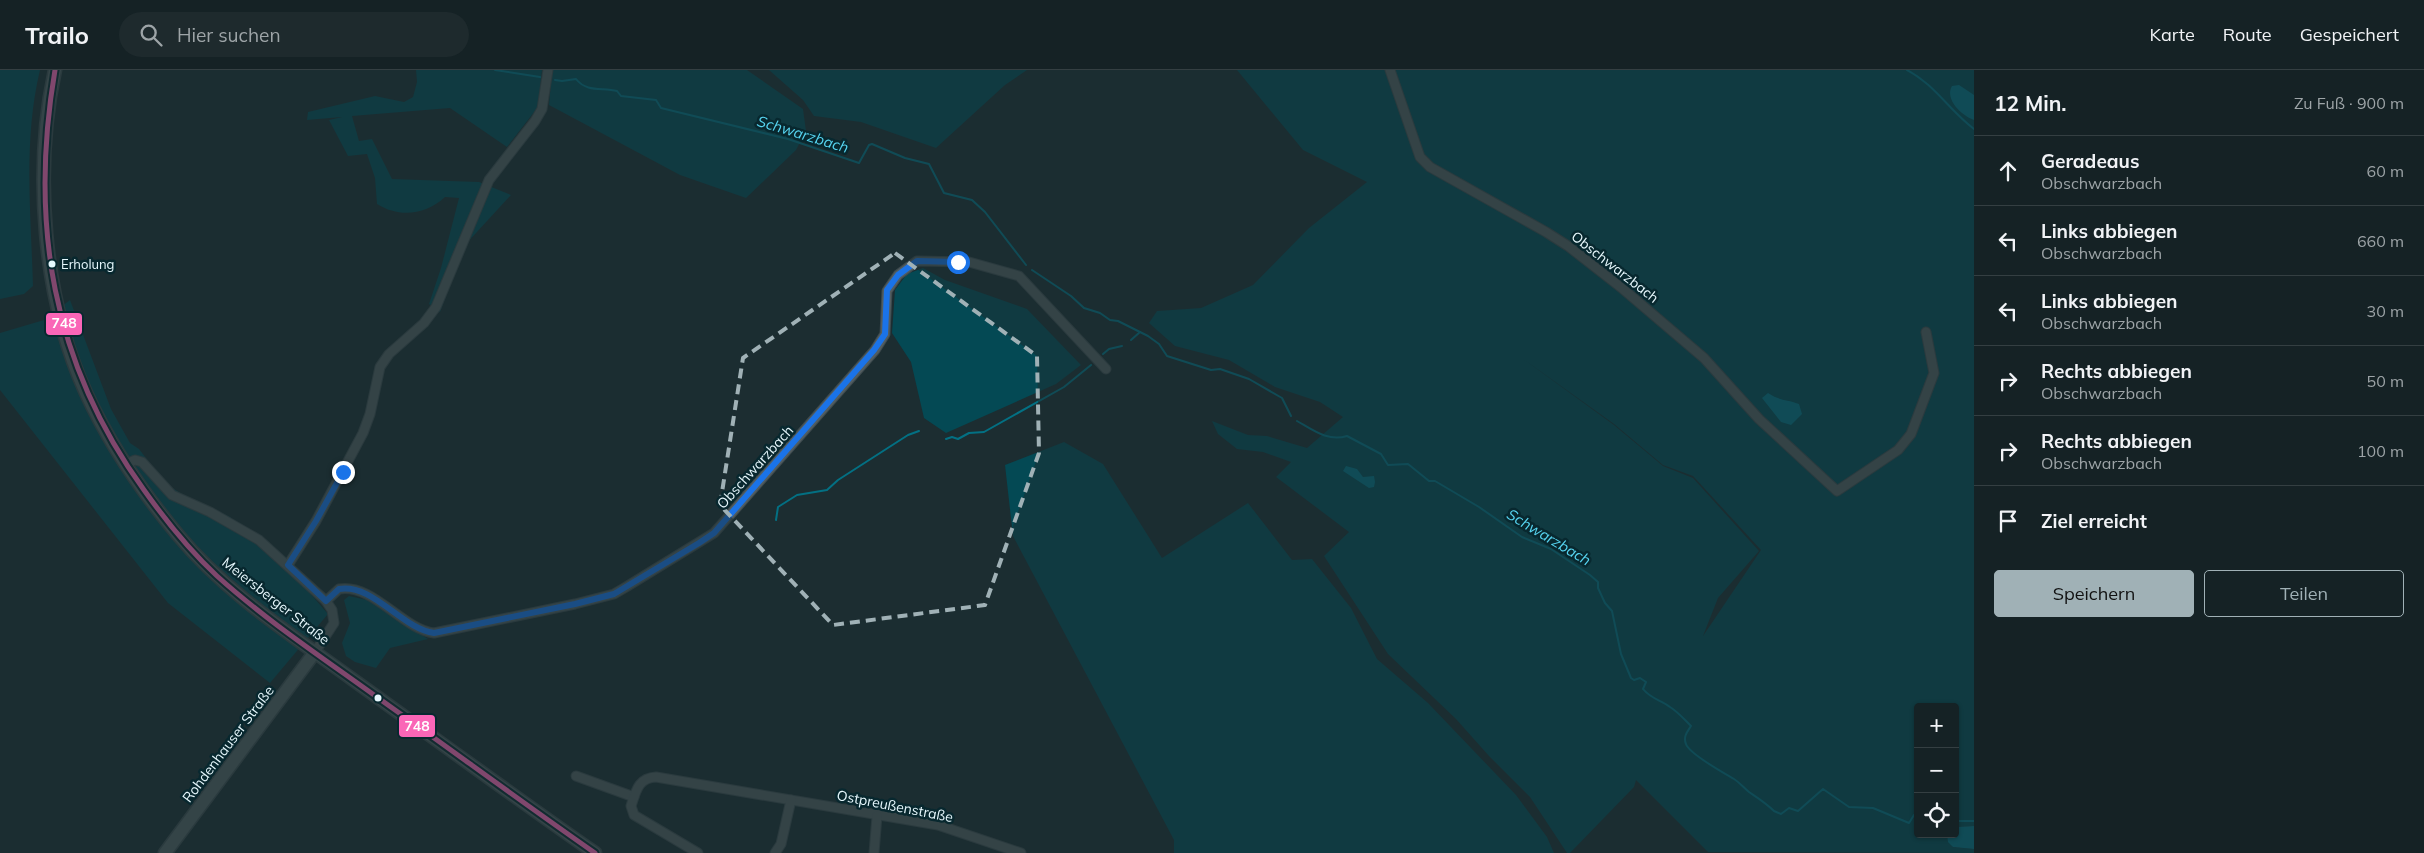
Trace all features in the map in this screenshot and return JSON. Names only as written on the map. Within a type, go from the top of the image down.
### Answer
[{"type":"main road","name":"Meiersberger Straße","points":[[55,70],[45,148],[44,182],[48,265],[71,351],[86,393],[126,464],[162,515],[197,556],[238,593],[316,652],[594,853]]},
{"type":"main road","name":"Rohdenhauser Straße","points":[[165,853],[316,652]]},
{"type":"street","points":[[288,565],[316,521],[363,432],[370,414],[380,367],[389,354],[424,323],[436,307],[489,180],[536,121],[542,109],[548,70]]},
{"type":"street","name":"Obschwarzbach","points":[[1390,70],[1420,157],[1430,167],[1546,232],[1568,246],[1616,284],[1704,358],[1759,419],[1837,491],[1898,450],[1911,434],[1934,373],[1926,332]]},
{"type":"street","name":"Obschwarzbach","points":[[326,601],[339,589],[358,590],[420,629],[434,633],[575,604],[614,594],[714,533],[874,350],[885,334],[887,290],[898,275],[917,261],[969,262],[1019,276],[1106,369]]},
{"type":"street","points":[[126,464],[135,460],[142,462],[172,495],[210,512],[259,540],[326,601],[332,610],[334,623],[316,652]]},
{"type":"street","points":[[576,776],[634,797],[631,806],[634,815],[698,853]]},
{"type":"street","name":"Ostpreußenstraße","points":[[634,797],[639,783],[646,777],[656,777],[938,825],[994,849],[1021,853]]},
{"type":"street","points":[[775,853],[781,844],[791,800]]},
{"type":"street","points":[[874,853],[877,816]]},
{"type":"highlighted area","points":[[895,253],[1037,356],[1039,453],[985,605],[833,625],[720,505],[743,358]]},
{"type":"shaded area","points":[[0,70],[40,70],[31,124],[29,178],[33,286],[24,294],[0,299]]},
{"type":"shaded area","points":[[416,70],[542,70],[538,107],[507,147],[450,108],[352,116],[359,141],[372,139],[392,179],[479,182],[511,195],[465,245],[440,312],[429,304],[441,268],[459,198],[445,197],[429,208],[412,213],[394,211],[377,204],[375,178],[367,154],[348,156],[329,120],[342,117],[307,120],[308,112],[375,96],[404,102],[413,97],[417,82]]},
{"type":"shaded area","points":[[552,70],[747,70],[803,109],[806,131],[796,150],[746,198],[680,175],[549,105]]},
{"type":"shaded area","points":[[769,70],[1027,70],[1005,85],[936,148],[861,122],[814,116],[803,100]]},
{"type":"shaded area","points":[[1237,70],[1974,70],[1974,826],[1959,827],[1959,703],[1914,703],[1914,838],[1948,838],[1953,847],[1974,849],[1974,853],[1708,852],[1636,780],[1634,787],[1570,853],[1567,853],[1530,797],[1489,756],[1456,719],[1388,654],[1324,556],[1349,532],[1276,477],[1291,462],[1263,452],[1237,449],[1218,434],[1212,421],[1248,435],[1267,436],[1307,448],[1343,417],[1320,402],[1275,387],[1229,360],[1175,346],[1149,323],[1157,311],[1201,308],[1253,285],[1309,228],[1367,182],[1303,150]],"holes":[[[1515,353],[1614,424],[1663,465],[1693,476],[1761,550],[1703,636],[1718,598],[1759,551],[1693,478],[1663,466],[1614,425]]]},
{"type":"shaded area","points":[[1959,85],[1974,95],[1974,120],[1964,115],[1952,101],[1950,91],[1952,86]]},
{"type":"shaded area","points":[[923,268],[945,280],[1027,309],[1081,365],[1056,384],[946,433],[924,418],[911,362],[892,333],[895,290],[907,274]]},
{"type":"shaded area","points":[[70,300],[111,409],[130,443],[139,449],[166,484],[182,494],[230,517],[296,577],[328,614],[270,683],[168,603],[0,390],[0,333],[44,320]]},
{"type":"shaded area","points":[[1768,393],[1780,399],[1799,404],[1802,414],[1791,425],[1781,422],[1762,398]]},
{"type":"shaded area","points":[[1064,442],[1103,464],[1162,558],[1248,503],[1292,560],[1312,559],[1351,608],[1377,659],[1428,703],[1516,795],[1547,837],[1554,853],[1174,853],[1174,840],[1013,536],[1005,465]]},
{"type":"shaded area","points":[[1346,466],[1357,469],[1363,477],[1374,476],[1374,487],[1369,488],[1343,471]]},
{"type":"shaded area","points":[[349,596],[367,600],[428,639],[390,648],[376,668],[355,662],[346,656],[342,643],[350,623],[344,600]]},
{"type":"shaded area","points":[[1974,826],[1974,849],[1953,847],[1948,842],[1948,838],[1959,838],[1959,827]]},
{"type":"waterway","name":"Schwarzbach","points":[[495,70],[540,77]]},
{"type":"waterway","points":[[1907,70],[1934,90],[1974,129]]},
{"type":"waterway","name":"Schwarzbach","points":[[555,80],[576,79],[590,88],[617,91],[621,96],[656,100],[661,108],[788,139],[859,163],[869,145],[872,144],[905,158],[929,164],[944,193],[972,200],[985,212],[1026,265]]},
{"type":"waterway","name":"Schwarzbach","points":[[1032,270],[1071,296],[1084,308],[1100,313],[1110,320],[1118,321],[1148,336],[1159,344],[1167,356],[1211,370],[1220,369],[1249,379],[1282,398],[1291,416]]},
{"type":"waterway","points":[[1131,340],[1140,332]]},
{"type":"waterway","points":[[1103,354],[1109,349],[1122,346]]},
{"type":"waterway","points":[[946,439],[952,437],[958,439],[969,433],[984,432],[1064,387],[1091,365]]},
{"type":"waterway","name":"Schwarzbach","points":[[1297,421],[1327,436],[1347,436],[1381,454],[1388,465],[1408,464],[1429,481],[1435,481],[1479,507],[1522,537],[1551,549],[1590,575],[1598,582],[1598,588],[1605,603],[1612,611],[1621,654],[1631,678],[1634,680],[1640,678],[1646,682],[1643,689],[1646,692],[1673,709],[1691,726],[1685,739],[1686,744],[1693,753],[1736,781],[1774,811],[1781,814],[1789,808],[1798,811],[1823,789],[1849,807],[1873,808],[1909,823],[1914,815]]},
{"type":"waterway","points":[[776,520],[778,507],[797,495],[827,490],[838,480],[908,435],[919,431]]},
{"type":"waterway","name":"Schwarzbach","points":[[1959,821],[1974,821]]},
{"type":"transit line","name":"748","points":[[55,70],[48,127],[45,182],[47,237],[55,290],[69,342],[88,392],[113,442],[144,490],[187,546],[236,593],[318,655],[595,853]]},
{"type":"place","name":"Erholung","points":[[52,264]]},
{"type":"route","points":[[343,472],[316,521],[288,565],[326,601],[339,589],[358,590],[420,629],[429,633],[442,633],[614,594],[634,580],[714,533],[874,350],[885,334],[887,290],[898,275],[917,261],[958,262]]}]
